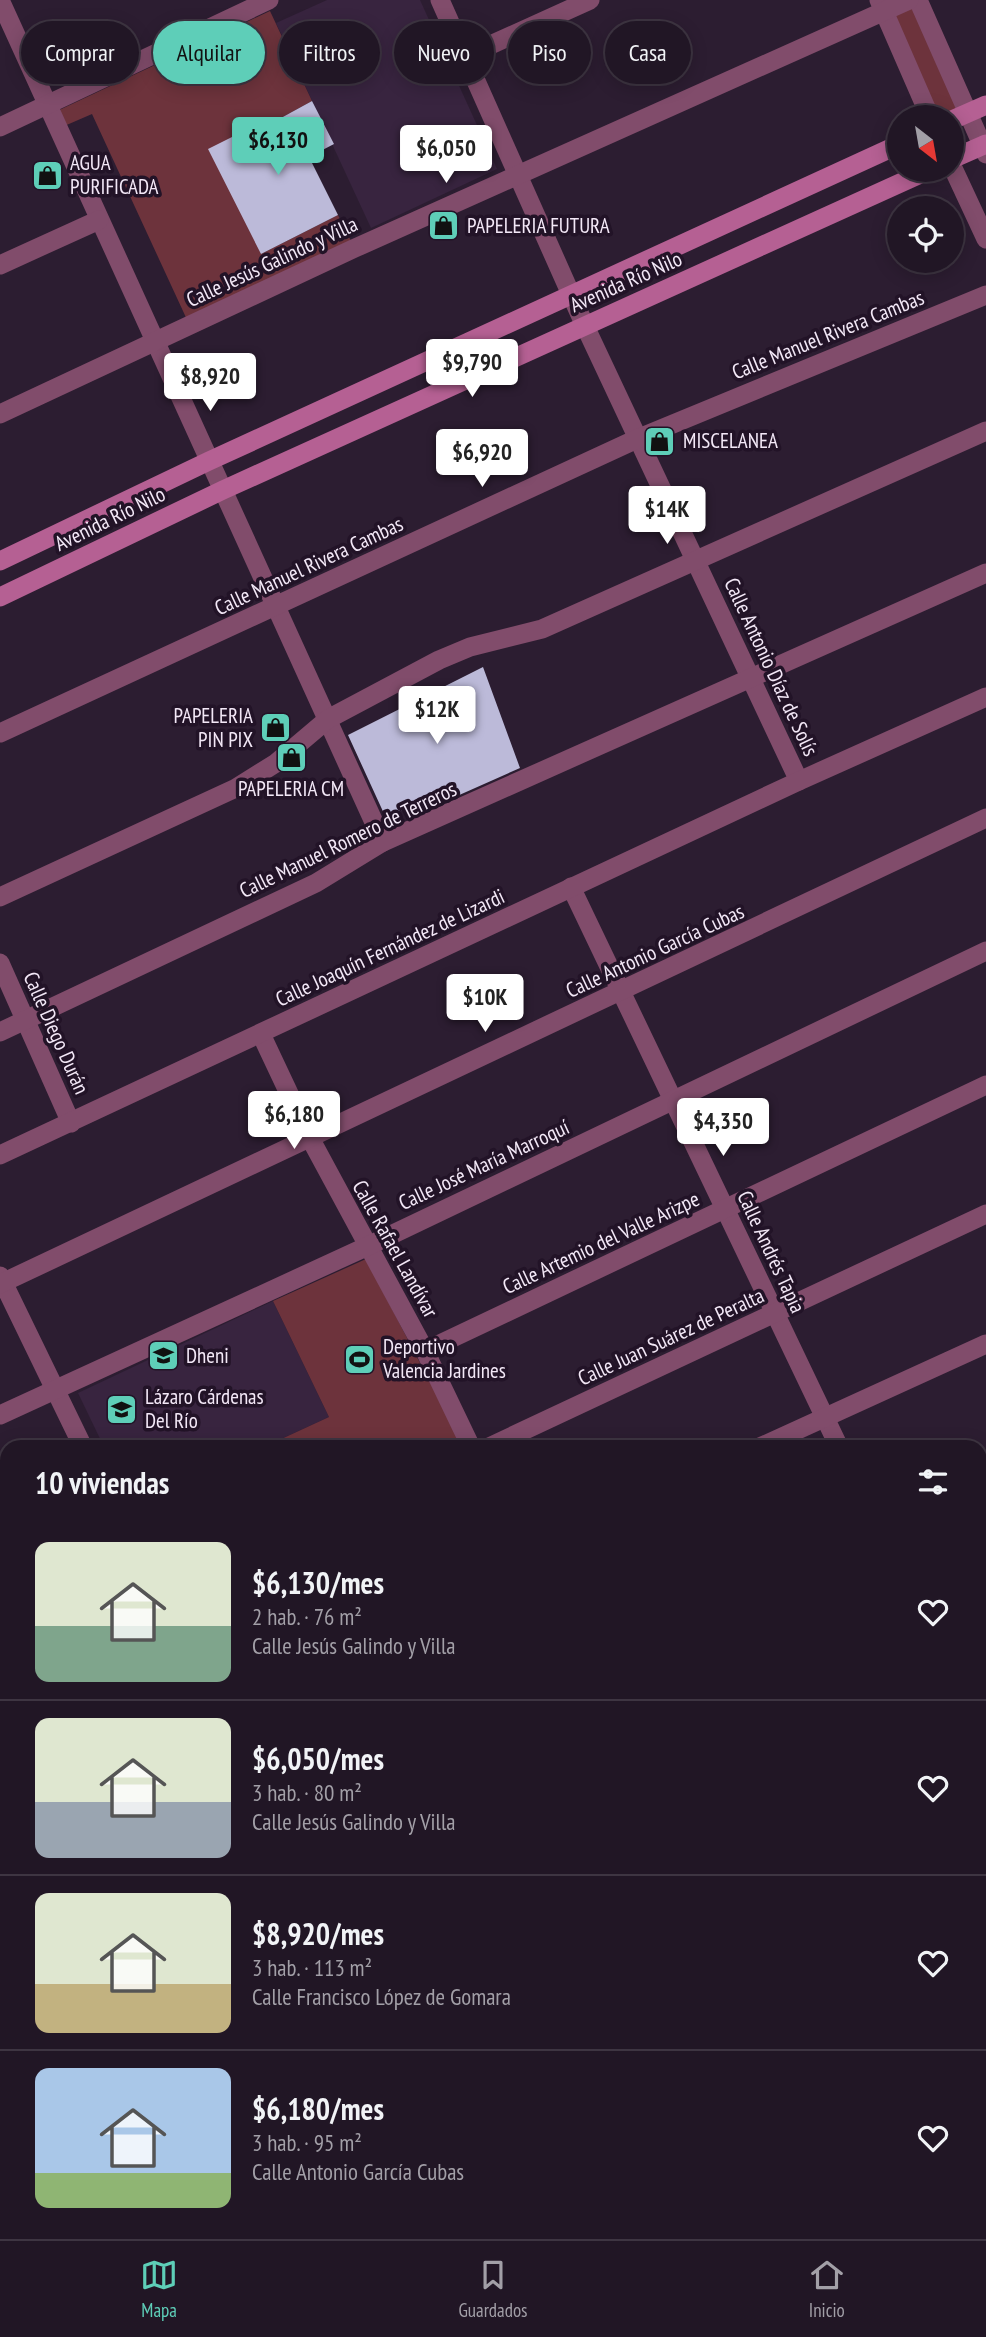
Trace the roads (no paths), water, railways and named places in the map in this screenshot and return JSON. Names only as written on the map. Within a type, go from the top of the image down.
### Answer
[{"type":"main road","points":[[964,155],[985,148]]},
{"type":"main road","name":"Avenida Río Nilo","points":[[0,561],[209,461],[887,150]]},
{"type":"main road","name":"Avenida Río Nilo","points":[[0,597],[223,490],[903,182]]},
{"type":"street","points":[[0,0],[383,842]]},
{"type":"street","points":[[0,127],[269,0]]},
{"type":"street","name":"Calle Antonio Díaz de Solís","points":[[439,0],[448,21]]},
{"type":"street","points":[[494,43],[590,0]]},
{"type":"street","name":"Calle Jesús Galindo y Villa","points":[[0,414],[156,339],[519,175],[882,5],[909,0]]},
{"type":"street","points":[[918,0],[985,148]]},
{"type":"street","points":[[882,5],[925,105]]},
{"type":"street","name":"Calle Antonio Díaz de Solís","points":[[477,84],[585,326],[799,781]]},
{"type":"street","points":[[959,182],[986,239]]},
{"type":"street","points":[[0,265],[99,220]]},
{"type":"street","name":"Calle Manuel Rivera Cambas","points":[[0,733],[639,438],[986,295]]},
{"type":"street","points":[[0,897],[236,788],[276,763],[328,719],[439,660],[470,647],[542,629],[986,431]]},
{"type":"street","name":"Calle Manuel Romero de Terreros","points":[[0,1032],[316,883],[383,842],[752,680],[986,573]]},
{"type":"street","name":"Calle Joaquín Fernández de Lizardi","points":[[0,1155],[799,781],[986,697]]},
{"type":"street","name":"Calle Antonio García Cubas","points":[[1,1281],[622,992],[986,818]]},
{"type":"street","name":"Calle Andrés Tapia","points":[[571,887],[836,1440]]},
{"type":"street","name":"Calle José María Marroquí","points":[[0,1415],[368,1246],[986,951]]},
{"type":"street","name":"Calle Diego Durán","points":[[0,963],[71,1123]]},
{"type":"street","name":"Calle Rafael Landívar","points":[[261,1034],[310,1138],[425,1351],[468,1440]]},
{"type":"street","name":"Calle Artemio del Valle Arizpe","points":[[425,1351],[986,1086]]},
{"type":"street","name":"Calle Juan Suárez de Peralta","points":[[504,1440],[986,1214]]},
{"type":"street","points":[[1,1281],[80,1440]]},
{"type":"street","points":[[776,1440],[986,1344]]},
{"type":"place","name":"AGUA PURIFICADA","points":[[47,175]]},
{"type":"place","name":"PAPELERIA FUTURA","points":[[444,226]]},
{"type":"place","name":"MISCELANEA","points":[[660,441]]},
{"type":"place","name":"PAPELERIA PIN PIX","points":[[276,728]]},
{"type":"place","name":"PAPELERIA CM","points":[[291,757]]},
{"type":"place","name":"Dheni","points":[[163,1356]]},
{"type":"place","name":"Deportivo Valencia Jardines","points":[[360,1359]]},
{"type":"place","name":"Lázaro Cárdenas Del Río","points":[[122,1409]]}]
